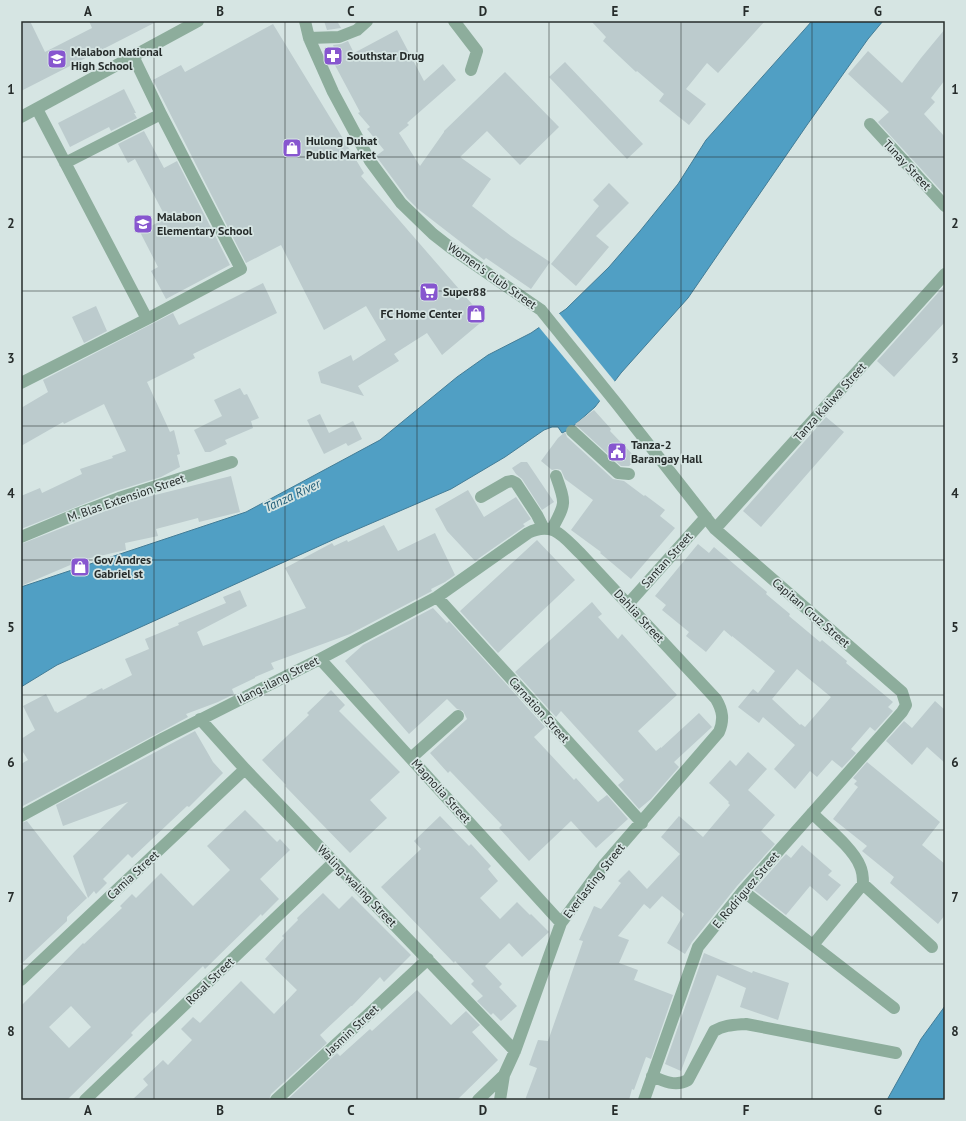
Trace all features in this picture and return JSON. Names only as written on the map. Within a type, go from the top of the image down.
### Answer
[{"type":"street","points":[[21,117],[198,21]]},
{"type":"street","name":"Women's Club Street","points":[[304,21],[309,38],[333,92],[370,161],[401,203],[433,234],[541,310],[706,517]]},
{"type":"street","points":[[309,38],[339,37],[357,30],[367,21]]},
{"type":"street","points":[[454,21],[477,51],[470,70]]},
{"type":"street","points":[[21,383],[241,269],[161,114],[133,56]]},
{"type":"street","points":[[37,109],[147,319]]},
{"type":"street","points":[[65,163],[161,114]]},
{"type":"street","name":"Tunay Street","points":[[870,124],[945,206]]},
{"type":"street","name":"Tanza Kaliwa Street","points":[[715,529],[945,274]]},
{"type":"street","points":[[572,431],[618,473],[629,474]]},
{"type":"street","name":"M. Blas Extension Street","points":[[21,537],[120,498],[232,462]]},
{"type":"street","points":[[481,497],[512,481],[516,483],[547,528],[564,505],[563,495],[556,476]]},
{"type":"street","name":"Capitan Cruz Street","points":[[706,517],[715,529],[902,692],[906,705],[902,712]]},
{"type":"street","name":"Santan Street","points":[[628,604],[706,517]]},
{"type":"street","name":"Ilang-ilang Street","points":[[21,816],[200,719],[320,659],[436,597],[528,533],[536,529],[547,528]]},
{"type":"street","name":"Dahlia Street","points":[[547,528],[559,533],[582,556],[716,699],[720,706],[722,715],[722,724],[719,732]]},
{"type":"street","name":"Carnation Street","points":[[436,597],[642,823]]},
{"type":"street","name":"Magnolia Street","points":[[320,659],[561,923]]},
{"type":"street","name":"E. Rodriguez Street","points":[[644,1100],[698,946],[743,891],[902,712]]},
{"type":"street","points":[[411,758],[458,716]]},
{"type":"street","name":"Waling-waling Street","points":[[200,719],[334,862],[515,1051]]},
{"type":"street","name":"Everlasting Street","points":[[500,1100],[504,1075],[515,1051],[561,923],[603,866],[642,823],[719,732]]},
{"type":"street","name":"Camia Street","points":[[21,980],[246,769]]},
{"type":"street","points":[[812,813],[858,861],[862,872],[863,884],[932,947]]},
{"type":"street","name":"Rosal Street","points":[[85,1100],[334,862]]},
{"type":"street","points":[[813,945],[863,884]]},
{"type":"street","points":[[743,891],[894,1008]]},
{"type":"street","name":"Jasmin Street","points":[[276,1100],[428,959]]},
{"type":"street","points":[[652,1076],[674,1084],[682,1083],[688,1080],[714,1031],[720,1027],[746,1024],[896,1053]]},
{"type":"street","points":[[478,1100],[504,1075]]},
{"type":"water","name":"Tanza River","points":[[812,21],[883,21],[868,39],[807,125],[688,298],[621,373],[595,407],[570,429],[562,433],[558,427],[552,427],[544,430],[505,457],[451,489],[337,538],[57,665],[21,687],[21,587],[246,512],[380,440],[457,377],[488,355],[531,333],[566,309],[609,267],[640,231],[678,184],[706,140]]},
{"type":"water","points":[[945,1006],[945,1100],[887,1100],[921,1039]]},
{"type":"pier","points":[[558,312],[616,383],[601,402],[538,326]]},
{"type":"building","name":"Malabon National High School","points":[[21,21],[30,21],[45,52],[92,28],[89,21],[158,21],[21,91]]},
{"type":"building","points":[[324,21],[337,21],[341,28],[327,30]]},
{"type":"building","points":[[591,21],[765,21],[718,73],[707,63],[686,89],[706,104],[689,125],[659,101],[664,94],[637,71],[636,72],[603,41],[606,37]]},
{"type":"building","name":"Hulong Duhat Public Market","points":[[273,24],[364,173],[361,176],[485,319],[442,355],[427,333],[394,354],[399,361],[358,386],[364,396],[321,383],[318,372],[351,355],[353,361],[386,340],[366,306],[324,330],[281,245],[246,263],[153,80],[181,65],[185,72]]},
{"type":"building","points":[[945,29],[945,80],[931,98],[935,102],[924,114],[945,137],[945,195],[878,122],[889,112],[848,74],[868,51],[902,83]]},
{"type":"building","points":[[397,30],[424,81],[443,64],[456,80],[407,123],[409,125],[399,133],[420,166],[444,131],[505,72],[559,127],[520,165],[487,131],[460,157],[491,179],[472,206],[511,236],[550,262],[531,289],[486,258],[484,260],[418,209],[407,198],[376,156],[384,150],[367,129],[370,127],[358,113],[360,112],[329,54],[335,50],[333,45],[348,41],[354,53]]},
{"type":"building","points":[[565,62],[643,144],[627,159],[549,77]]},
{"type":"building","points":[[124,89],[137,118],[111,131],[109,127],[70,147],[58,123]]},
{"type":"building","points":[[144,131],[164,168],[177,161],[230,265],[166,299],[151,271],[158,267],[140,232],[166,218],[135,159],[128,163],[118,144]]},
{"type":"building","points":[[609,183],[629,203],[596,236],[609,247],[576,286],[551,264],[599,206],[593,200]]},
{"type":"building","points":[[263,283],[277,313],[193,354],[195,358],[147,382],[170,432],[174,430],[180,454],[177,455],[180,467],[161,477],[116,491],[21,529],[21,496],[40,488],[42,493],[82,474],[80,469],[113,458],[112,456],[126,451],[104,404],[64,424],[63,422],[21,446],[21,408],[48,392],[43,380],[173,313],[179,325]]},
{"type":"building","points":[[945,285],[945,322],[894,377],[877,361]]},
{"type":"building","points":[[96,306],[107,331],[84,343],[72,317]]},
{"type":"building","points":[[240,388],[244,395],[247,394],[259,418],[251,421],[253,428],[225,440],[227,444],[210,452],[205,452],[194,430],[222,416],[214,400]]},
{"type":"building","points":[[594,410],[611,429],[610,431],[637,459],[629,466],[621,466],[575,424]]},
{"type":"building","points":[[320,414],[329,433],[353,421],[362,439],[348,446],[346,443],[324,454],[307,420]]},
{"type":"building","points":[[826,417],[844,432],[761,527],[743,511]]},
{"type":"building","points":[[565,432],[567,437],[613,479],[624,481],[665,510],[660,516],[675,528],[631,579],[600,553],[601,552],[571,530],[593,500],[565,479],[561,470],[552,470],[541,461],[558,438]]},
{"type":"building","points":[[521,462],[527,462],[554,502],[542,510],[522,479],[512,468]]},
{"type":"building","points":[[231,476],[240,512],[199,522],[198,518],[156,529],[158,536],[125,543],[126,550],[82,560],[21,586],[21,544],[121,505]]},
{"type":"building","points":[[468,490],[484,517],[516,497],[531,519],[523,524],[525,526],[475,561],[447,531],[435,509]]},
{"type":"building","points":[[384,525],[398,551],[435,533],[455,575],[431,589],[432,591],[350,634],[271,663],[274,669],[232,689],[234,694],[218,702],[186,714],[188,717],[21,807],[21,764],[28,760],[21,749],[21,739],[35,730],[23,706],[46,694],[55,712],[56,711],[57,713],[87,697],[86,696],[102,688],[103,690],[132,675],[125,659],[149,649],[145,639],[179,625],[178,623],[226,603],[223,597],[240,590],[247,606],[197,632],[203,646],[306,608],[285,568],[332,543],[334,546],[347,540],[348,542]]},
{"type":"building","points":[[537,540],[575,580],[498,653],[460,611]]},
{"type":"building","points":[[698,544],[709,553],[714,547],[767,592],[766,594],[790,614],[789,616],[820,642],[822,640],[847,661],[846,663],[893,702],[888,707],[893,711],[875,731],[870,727],[851,749],[856,753],[842,768],[832,760],[817,777],[810,771],[795,789],[774,769],[795,745],[763,717],[759,723],[738,707],[753,689],[758,693],[775,671],[724,630],[706,652],[686,636],[689,632],[662,610],[666,605],[655,596]],"holes":[[[797,669],[831,697],[805,727],[801,724],[800,725],[772,699]]]},
{"type":"building","points":[[592,602],[602,614],[598,617],[618,639],[622,634],[677,695],[638,731],[656,751],[699,713],[712,727],[674,762],[679,767],[651,799],[639,809],[618,785],[624,780],[561,711],[556,717],[515,672]]},
{"type":"building","points":[[433,608],[447,623],[449,621],[545,727],[534,737],[574,780],[576,778],[598,802],[607,795],[628,819],[596,848],[571,821],[529,861],[499,828],[502,825],[450,771],[448,773],[430,753],[467,719],[463,711],[457,709],[447,699],[409,734],[345,661],[363,645]]},
{"type":"building","points":[[331,690],[345,705],[339,711],[400,772],[370,800],[387,818],[350,853],[262,760],[309,715],[307,713]]},
{"type":"building","points":[[935,701],[945,710],[945,763],[927,747],[912,765],[886,741],[904,721],[912,728]]},
{"type":"building","points":[[195,731],[213,762],[223,773],[189,807],[187,806],[132,858],[128,854],[103,879],[107,883],[96,894],[94,891],[88,898],[73,856],[128,802],[63,826],[56,805]]},
{"type":"building","points":[[748,752],[767,769],[748,790],[775,815],[761,831],[775,844],[737,886],[692,942],[685,954],[667,943],[684,914],[662,896],[650,909],[644,904],[618,936],[629,940],[619,963],[638,970],[634,980],[673,995],[651,1059],[646,1057],[634,1090],[632,1089],[629,1100],[525,1100],[537,1068],[529,1065],[538,1040],[548,1041],[583,941],[579,940],[594,906],[601,909],[621,883],[618,881],[629,870],[647,889],[680,854],[661,837],[679,816],[703,837],[730,805],[728,803],[729,802],[709,783],[730,760],[736,766]]},
{"type":"building","points":[[867,762],[940,822],[922,845],[945,864],[945,915],[938,924],[890,883],[894,877],[862,851],[867,846],[833,819],[858,787],[854,784],[857,781],[853,778]]},
{"type":"building","points":[[245,810],[277,842],[280,839],[290,850],[260,879],[279,899],[262,916],[261,914],[205,969],[203,966],[154,1014],[152,1012],[131,1033],[133,1035],[67,1100],[21,1100],[21,1006],[83,943],[84,944],[122,908],[120,906],[132,894],[136,898],[161,873],[193,906],[230,870],[207,846]],"holes":[[[71,1006],[91,1027],[69,1048],[49,1027]]]},
{"type":"building","points":[[440,816],[469,846],[471,844],[491,866],[488,869],[498,881],[480,898],[500,919],[517,902],[549,932],[522,957],[509,943],[485,966],[502,984],[499,987],[517,1006],[501,1021],[493,1013],[491,1015],[477,1001],[483,996],[471,984],[474,981],[455,961],[454,963],[381,887],[421,849],[414,841]]},
{"type":"building","points":[[27,821],[87,898],[67,917],[67,921],[21,964],[21,823]]},
{"type":"building","points":[[802,845],[832,871],[828,875],[841,885],[827,901],[810,886],[786,915],[754,890],[786,854],[791,858]]},
{"type":"building","points":[[323,893],[339,909],[352,896],[411,955],[384,982],[380,977],[352,1006],[320,1035],[327,1043],[271,1094],[269,1100],[132,1100],[148,1085],[143,1079],[163,1060],[168,1065],[192,1040],[181,1029],[193,1017],[200,1023],[241,981],[274,1014],[297,990],[265,959],[284,938],[282,936],[298,920],[297,918]]},
{"type":"building","points":[[704,953],[752,973],[753,971],[789,983],[778,1020],[740,1007],[746,988],[717,975],[681,1071],[665,1064]]},
{"type":"building","points":[[417,990],[451,1025],[466,1011],[480,1025],[472,1032],[498,1060],[457,1100],[287,1100],[337,1053],[340,1056],[370,1029],[372,1031]]},
{"type":"place","name":"Southstar Drug","points":[[333,56]]},
{"type":"place","name":"Malabon National High School","points":[[57,59]]},
{"type":"place","name":"Hulong Duhat Public Market","points":[[292,148]]},
{"type":"place","name":"Malabon Elementary School","points":[[143,224]]},
{"type":"place","name":"Super88","points":[[429,292]]},
{"type":"place","name":"FC Home Center","points":[[476,314]]},
{"type":"place","name":"Tanza-2 Barangay Hall","points":[[617,452]]},
{"type":"place","name":"Gov Andres Gabriel st","points":[[80,567]]}]
